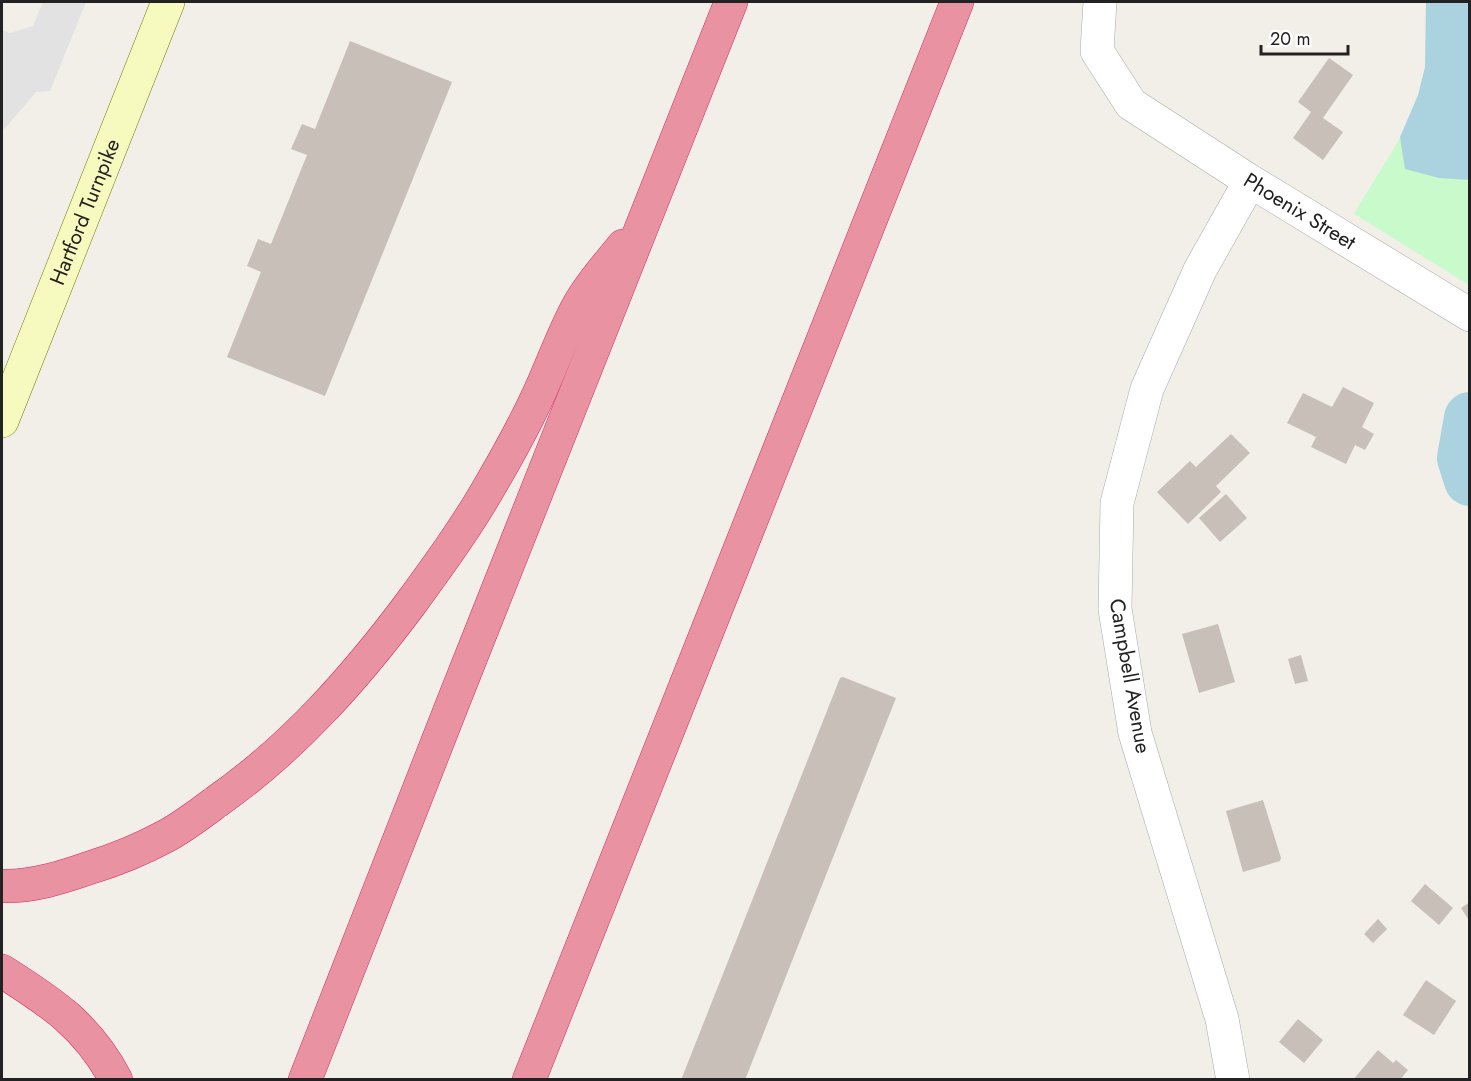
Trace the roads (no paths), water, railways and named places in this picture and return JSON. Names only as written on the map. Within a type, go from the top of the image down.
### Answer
[{"type":"highway","points":[[305,1080],[731,2]]},
{"type":"highway","points":[[529,1080],[957,2]]},
{"type":"highway","points":[[2,886],[42,883],[64,877],[126,855],[168,835],[239,787],[311,722],[366,661],[451,547],[486,492],[524,423],[576,310],[591,287],[642,225]]},
{"type":"highway","points":[[2,971],[39,994],[72,1020],[97,1048],[116,1080]]},
{"type":"main road","name":"Hartford Turnpike","points":[[2,421],[168,2]]},
{"type":"street","name":"Phoenix Street","points":[[1100,2],[1097,51],[1131,104],[1250,181],[1470,315]]},
{"type":"street","name":"Campbell Avenue","points":[[1233,1080],[1222,1019],[1135,733],[1115,609],[1117,503],[1147,389],[1200,270],[1250,181]]},
{"type":"water","points":[[1426,2],[1469,2],[1469,180],[1439,178],[1405,169],[1400,137],[1418,95],[1425,67]]},
{"type":"waterway","points":[[1470,418],[1463,458],[1470,480]]}]
